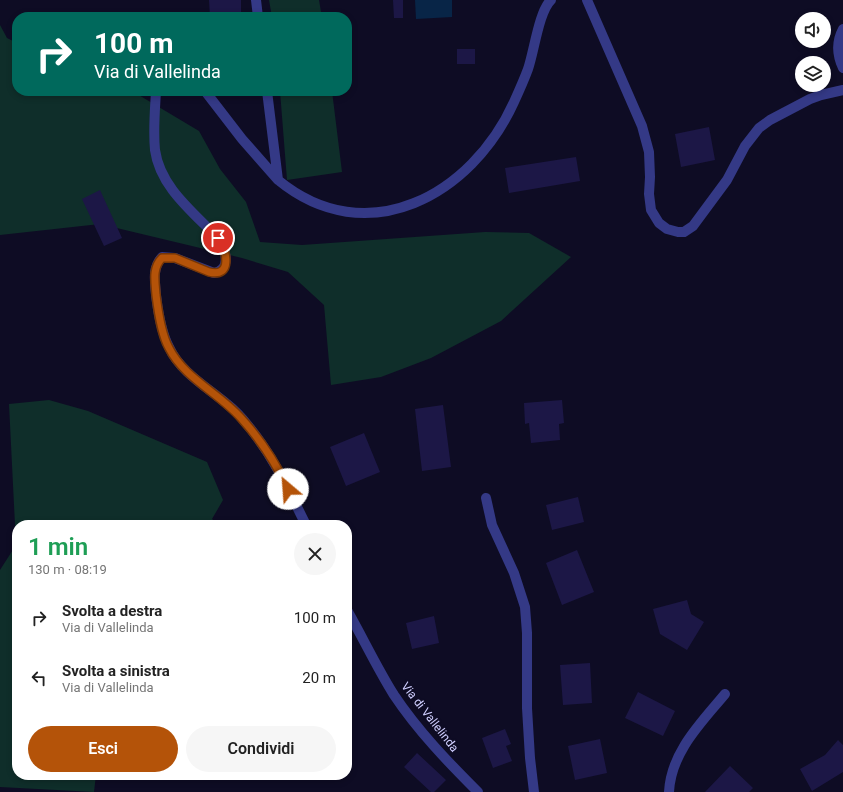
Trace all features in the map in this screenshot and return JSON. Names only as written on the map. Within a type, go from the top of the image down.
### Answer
[{"type":"street","points":[[256,0],[257,12]]},
{"type":"street","points":[[209,96],[242,139],[278,180],[294,192],[321,204],[340,210],[362,213],[379,212],[408,205],[444,188],[460,176],[490,144],[503,124],[524,80],[542,17],[551,0]]},
{"type":"street","points":[[587,0],[642,126],[649,152],[649,194],[651,210],[659,223],[668,229],[684,232],[693,226],[727,180],[745,146],[759,128],[770,120],[810,99],[843,90]]},
{"type":"street","points":[[843,29],[839,38],[838,48],[839,57],[843,68]]},
{"type":"street","points":[[156,96],[155,143],[156,157],[160,170],[176,195],[223,244],[226,256],[226,263],[223,269],[214,273],[170,257],[162,258],[157,263],[154,274],[157,307],[165,338],[169,348],[182,366],[234,410],[257,436],[283,477],[304,520]]},
{"type":"street","points":[[268,96],[278,180]]},
{"type":"street","points":[[486,498],[492,525],[516,580],[526,613],[527,708],[534,792]]},
{"type":"street","name":"Via di Vallelinda","points":[[352,619],[394,695],[404,709],[440,753],[478,792]]},
{"type":"street","points":[[669,792],[673,771],[680,753],[695,731],[725,694]]},
{"type":"green space","points":[[269,0],[319,0],[321,12],[271,12]]},
{"type":"green space","points":[[0,25],[7,38],[12,40],[12,96],[140,96],[199,131],[220,169],[246,202],[260,242],[302,245],[485,232],[529,233],[571,257],[501,321],[431,358],[381,377],[331,385],[324,305],[288,272],[242,258],[100,224],[0,235]]},
{"type":"green space","points":[[280,96],[333,96],[342,172],[287,180]]},
{"type":"green space","points":[[49,400],[88,411],[207,462],[223,500],[212,519],[213,520],[15,520],[9,404]]},
{"type":"green space","points":[[12,551],[12,780],[95,780],[94,792],[0,787],[0,570]]},
{"type":"water","points":[[415,0],[452,0],[452,17],[416,19]]},
{"type":"building","points":[[209,0],[241,0],[241,12],[210,12]]},
{"type":"building","points":[[393,0],[403,0],[403,18],[394,18]]},
{"type":"building","points":[[457,49],[475,49],[475,64],[457,64]]},
{"type":"building","points":[[709,127],[715,160],[681,167],[675,134]]},
{"type":"building","points":[[576,157],[580,181],[509,193],[505,168]]},
{"type":"building","points":[[100,190],[122,238],[104,246],[82,199]]},
{"type":"building","points":[[562,400],[564,423],[559,424],[560,440],[531,443],[529,423],[525,424],[524,403]]},
{"type":"building","points":[[443,405],[451,467],[422,471],[415,409]]},
{"type":"building","points":[[364,433],[380,472],[346,486],[330,447]]},
{"type":"building","points":[[578,497],[584,522],[552,530],[546,505]]},
{"type":"building","points":[[577,550],[594,592],[562,605],[546,563]]},
{"type":"building","points":[[687,600],[691,614],[704,622],[687,650],[660,634],[653,609]]},
{"type":"building","points":[[434,616],[439,643],[412,649],[406,623]]},
{"type":"building","points":[[590,663],[592,703],[563,705],[560,665]]},
{"type":"building","points":[[638,692],[675,711],[663,736],[625,718]]},
{"type":"building","points":[[505,729],[511,744],[506,746],[512,761],[493,768],[482,738]]},
{"type":"building","points":[[600,739],[607,773],[575,780],[568,746]]},
{"type":"building","points":[[838,740],[843,745],[843,772],[812,791],[800,769],[825,755]]},
{"type":"building","points":[[417,753],[446,780],[434,792],[431,792],[404,767]]},
{"type":"building","points":[[730,766],[753,788],[749,792],[705,792]]},
{"type":"route","points":[[218,238],[223,244],[226,256],[226,263],[223,269],[219,272],[209,272],[170,257],[162,258],[157,263],[154,280],[157,307],[165,338],[169,348],[182,366],[234,410],[249,427],[272,458],[288,489]]}]
